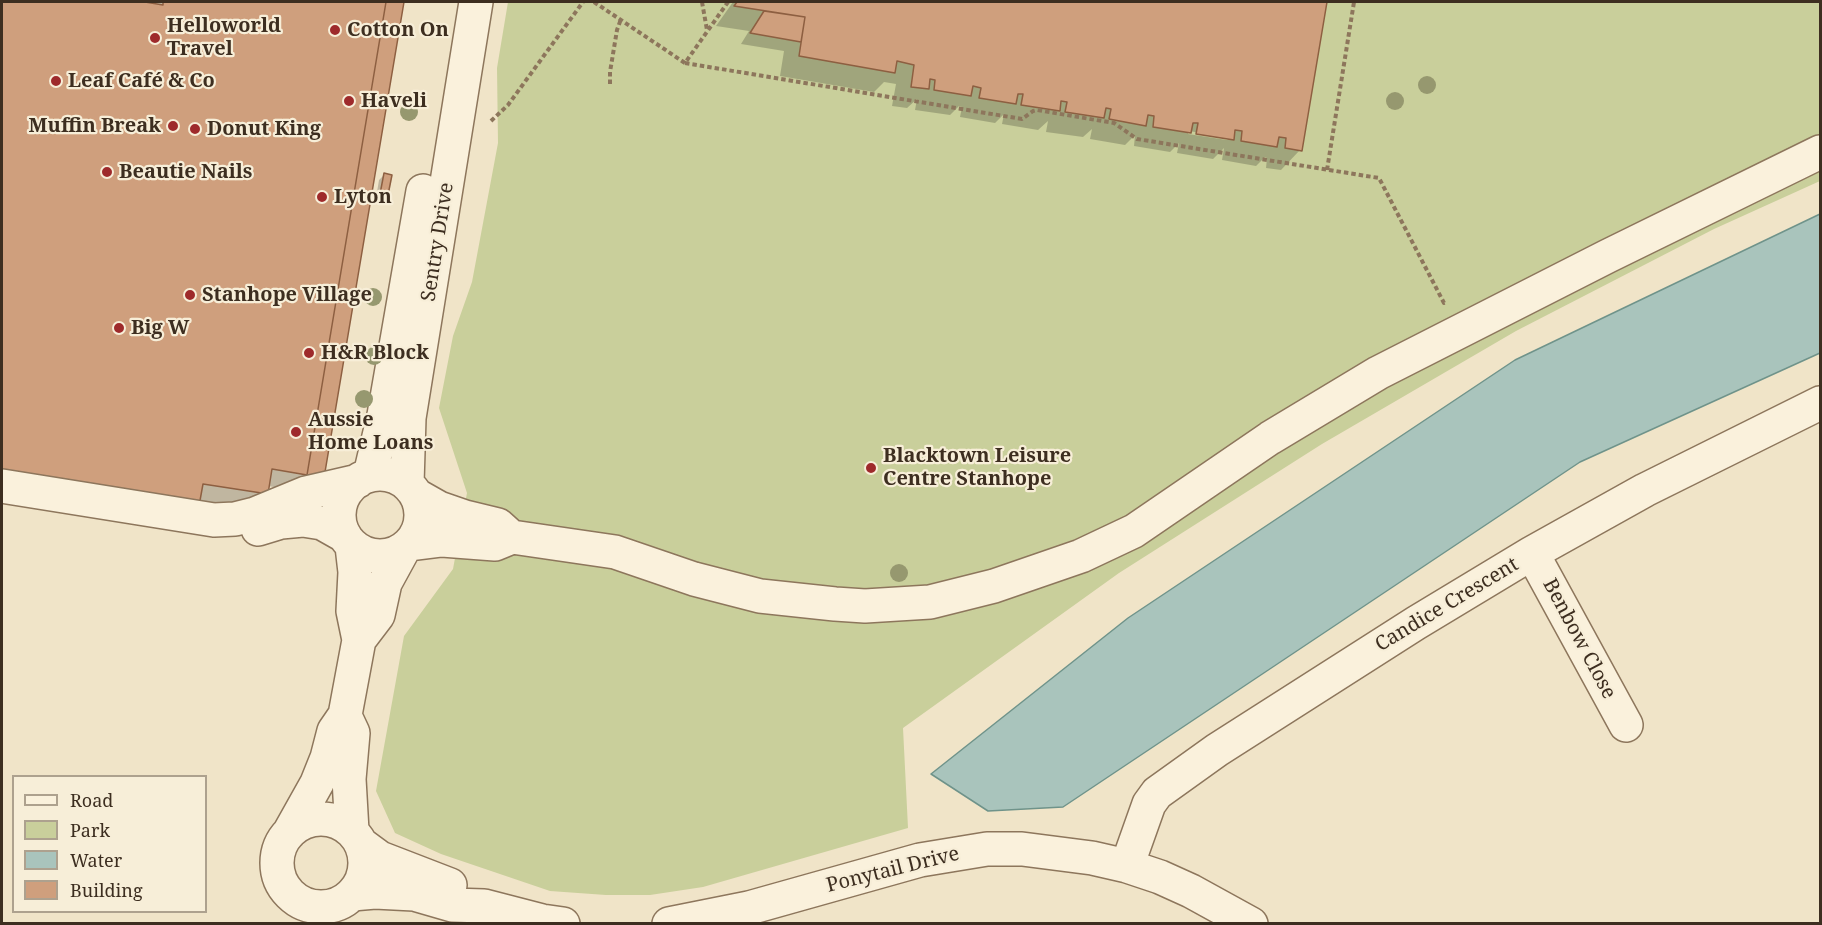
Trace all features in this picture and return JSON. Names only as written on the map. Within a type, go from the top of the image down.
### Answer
[{"type":"street","name":"Sentry Drive","points":[[364,478],[384,415],[456,2]]},
{"type":"street","name":"Sentry Drive","points":[[411,489],[409,418],[476,2]]},
{"type":"street","points":[[2,499],[194,531],[245,532],[281,522],[303,520],[322,524],[375,556],[389,555],[406,547],[442,540],[495,544],[512,537],[615,552],[721,587],[796,601],[865,606],[900,605],[948,599],[1081,556],[1134,531],[1252,450],[1378,373],[1676,222],[1821,152]]},
{"type":"street","name":"Candice Crescent","points":[[1127,866],[1149,804],[1157,793],[1217,750],[1320,683],[1532,553],[1645,490],[1821,403]]},
{"type":"street","points":[[2,486],[214,520],[235,519],[255,514],[306,493],[364,478],[397,477],[439,508],[498,525],[512,537]]},
{"type":"street","points":[[294,924],[278,876],[277,861],[281,845],[317,783],[334,731],[345,715],[359,640],[353,610],[355,572],[349,541],[340,524],[339,511],[343,497],[364,478]]},
{"type":"street","points":[[359,640],[378,615],[386,583],[406,547],[417,533],[421,520],[420,508],[411,489]]},
{"type":"street","name":"Benbow Close","points":[[1532,553],[1626,725]]},
{"type":"street","points":[[340,907],[364,871],[364,858],[356,837],[349,778],[353,734],[345,715]]},
{"type":"street","points":[[289,833],[297,826],[311,820],[327,820],[341,824],[380,858],[455,887],[484,906]]},
{"type":"street","name":"Ponytail Drive","points":[[669,924],[707,920],[952,853],[987,849],[1022,849],[1081,856],[1127,866],[1191,891],[1251,924]]},
{"type":"street","points":[[284,889],[296,900],[311,906],[340,907],[400,892],[430,897],[452,905],[484,906],[563,924]]},
{"type":"path","points":[[491,121],[508,105],[583,2]]},
{"type":"path","points":[[594,2],[686,63],[1022,119],[1037,110],[1114,123],[1137,139],[1379,178],[1443,303],[1454,298]]},
{"type":"path","points":[[702,2],[707,31]]},
{"type":"path","points":[[686,63],[728,2]]},
{"type":"path","points":[[1327,170],[1354,2]]},
{"type":"path","points":[[610,84],[617,30],[621,20]]},
{"type":"green space","name":"Blacktown Leisure Centre Stanhope","points":[[508,2],[1820,2],[1820,181],[1714,229],[1516,331],[1322,444],[1119,573],[903,728],[908,828],[703,887],[650,895],[550,891],[441,854],[395,833],[376,791],[404,636],[453,569],[467,493],[439,408],[453,336],[472,282],[498,143],[497,68]]},
{"type":"water","points":[[1820,214],[1820,353],[1580,462],[1063,807],[988,811],[931,774],[1128,618],[1515,360]]},
{"type":"building","name":"Stanhope Village","points":[[2,2],[145,2],[163,5],[163,2],[386,2],[307,475],[272,469],[268,494],[203,484],[199,506],[2,474]]},
{"type":"building","points":[[386,2],[404,2],[324,478],[307,475]]},
{"type":"building","points":[[737,2],[1327,2],[1302,151],[1285,148],[1286,138],[1279,137],[1277,147],[1241,141],[1242,131],[1235,130],[1234,140],[1196,134],[1198,123],[1193,123],[1191,133],[1153,127],[1154,116],[1148,115],[1146,126],[1109,119],[1111,109],[1106,108],[1104,118],[1065,112],[1067,102],[1061,101],[1060,111],[1021,105],[1023,94],[1018,94],[1016,104],[979,98],[981,88],[973,86],[971,96],[934,90],[935,80],[930,79],[929,89],[911,87],[914,65],[897,61],[895,73],[799,56],[805,17],[734,6]]},
{"type":"building","points":[[764,11],[805,17],[801,42],[750,33]]},
{"type":"building","points":[[384,173],[392,175],[388,195],[380,194]]},
{"type":"place","name":"Cotton On","points":[[335,30]]},
{"type":"place","name":"Helloworld Travel","points":[[155,38]]},
{"type":"place","name":"Leaf Café & Co","points":[[56,81]]},
{"type":"place","name":"Haveli","points":[[349,101]]},
{"type":"place","name":"Muffin Break","points":[[173,126]]},
{"type":"place","name":"Donut King","points":[[195,129]]},
{"type":"place","name":"Beautie Nails","points":[[107,172]]},
{"type":"place","name":"Lyton","points":[[322,197]]},
{"type":"place","name":"Stanhope Village","points":[[190,295]]},
{"type":"place","name":"Big W","points":[[119,328]]},
{"type":"place","name":"H&R Block","points":[[309,353]]},
{"type":"place","name":"Aussie Home Loans","points":[[296,432]]},
{"type":"place","name":"Blacktown Leisure Centre Stanhope","points":[[871,468]]}]
